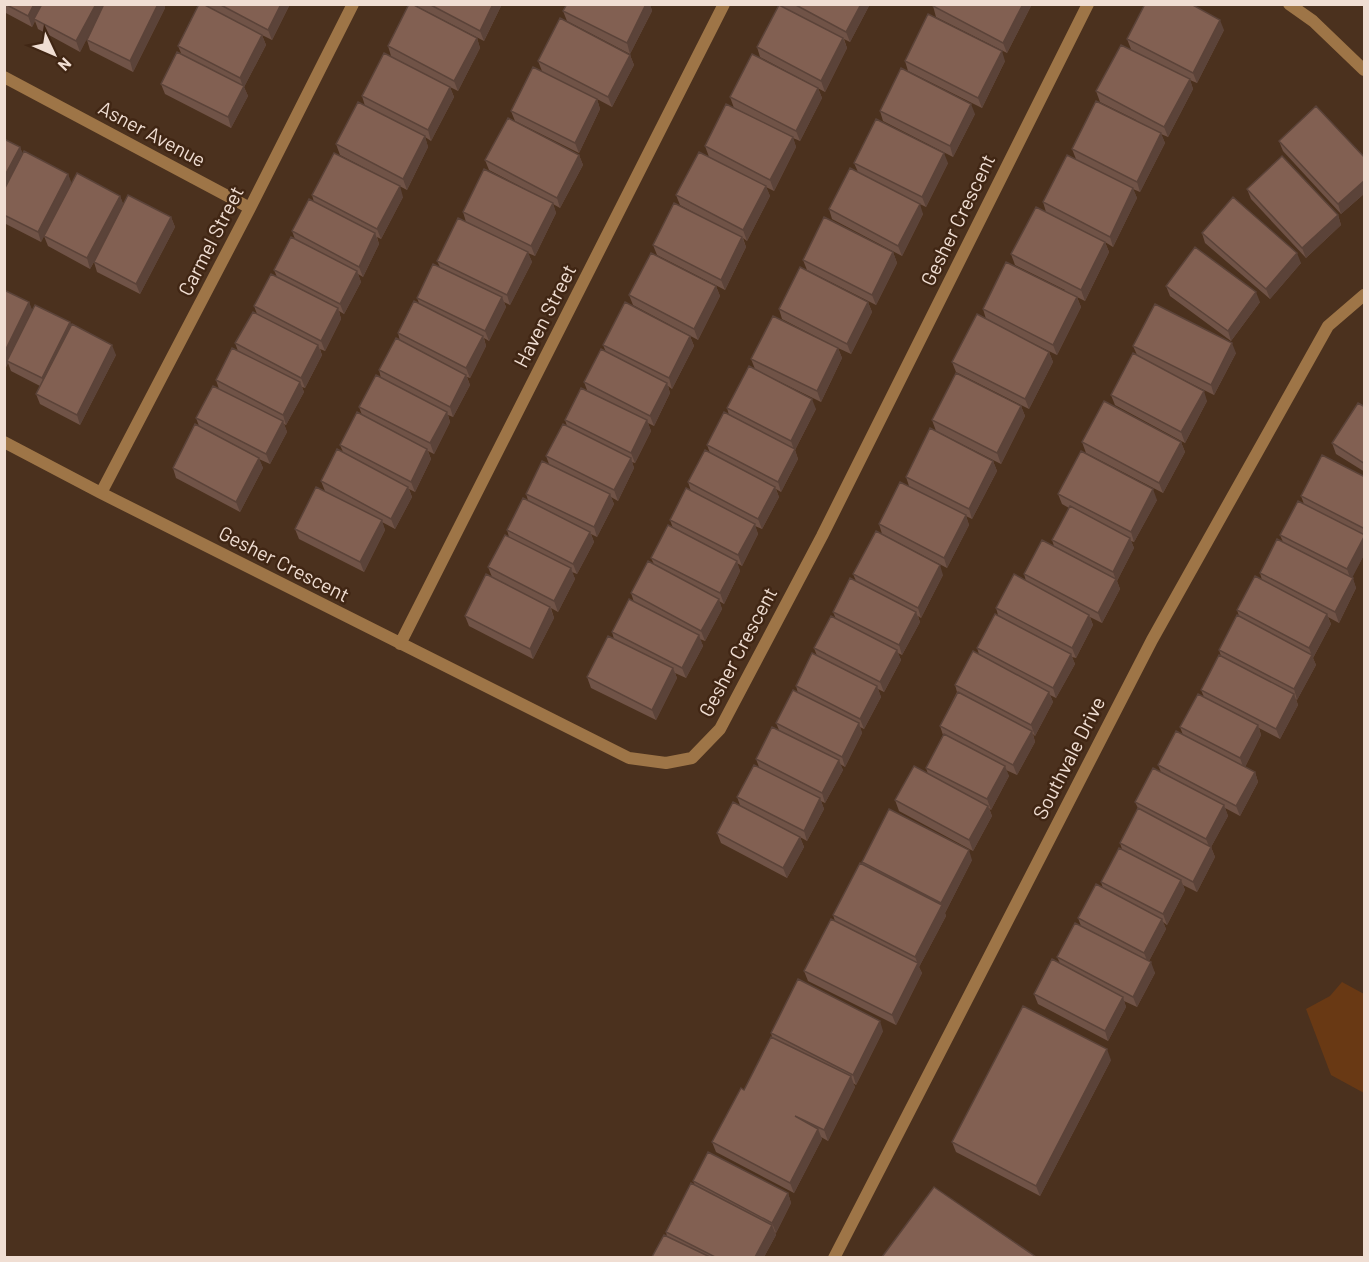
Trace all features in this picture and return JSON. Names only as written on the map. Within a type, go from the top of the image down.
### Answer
[{"type":"street","name":"Carmel Street","points":[[101,494],[353,4]]},
{"type":"street","name":"Haven Street","points":[[400,644],[724,4]]},
{"type":"street","name":"Gesher Crescent","points":[[4,442],[101,494],[629,758],[666,763],[692,758],[720,729],[822,536],[1088,4]]},
{"type":"street","points":[[1290,4],[1313,21],[1365,70]]},
{"type":"street","name":"Asner Avenue","points":[[4,77],[250,208]]},
{"type":"street","name":"Southvale Drive","points":[[834,1257],[1152,640],[1328,326],[1365,295]]},
{"type":"shaded area","points":[[1342,982],[1364,994],[1364,1093],[1331,1075],[1306,1009],[1330,996]]},
{"type":"building","points":[[5,4],[34,4],[28,16]]},
{"type":"building","points":[[42,4],[96,4],[76,41],[34,19]]},
{"type":"building","points":[[104,4],[158,4],[130,61],[87,40]]},
{"type":"building","points":[[199,4],[262,35],[240,78],[178,46]]},
{"type":"building","points":[[219,4],[281,4],[268,30]]},
{"type":"building","points":[[409,4],[477,38],[454,81],[388,46]]},
{"type":"building","points":[[429,4],[493,4],[480,31]]},
{"type":"building","points":[[567,4],[646,4],[627,43],[563,11]]},
{"type":"building","points":[[794,4],[861,4],[846,32]]},
{"type":"building","points":[[934,4],[1023,4],[1003,43],[933,6]]},
{"type":"building","points":[[1145,4],[1191,4],[1220,20],[1193,73],[1127,39]]},
{"type":"building","points":[[779,5],[843,38],[821,81],[757,47]]},
{"type":"building","points":[[928,14],[1002,51],[978,98],[905,61]]},
{"type":"building","points":[[560,18],[630,55],[608,97],[538,61]]},
{"type":"building","points":[[1121,45],[1190,79],[1164,127],[1096,91]]},
{"type":"building","points":[[177,52],[244,86],[228,117],[161,84]]},
{"type":"building","points":[[384,53],[450,87],[428,130],[362,96]]},
{"type":"building","points":[[752,54],[818,88],[796,131],[730,97]]},
{"type":"building","points":[[533,67],[597,99],[575,143],[511,111]]},
{"type":"building","points":[[901,68],[971,104],[950,146],[880,111]]},
{"type":"building","points":[[1096,101],[1161,133],[1137,182],[1072,149]]},
{"type":"building","points":[[358,102],[425,136],[403,179],[336,144]]},
{"type":"building","points":[[726,104],[793,137],[770,180],[705,146]]},
{"type":"building","points":[[1316,106],[1365,158],[1365,180],[1338,204],[1279,141]]},
{"type":"building","points":[[508,118],[579,155],[557,198],[485,160]]},
{"type":"building","points":[[876,119],[944,153],[922,197],[854,163]]},
{"type":"building","points":[[4,139],[20,147],[4,177]]},
{"type":"building","points":[[24,151],[68,174],[38,232],[4,215],[4,190]]},
{"type":"building","points":[[699,152],[766,186],[743,230],[676,195]]},
{"type":"building","points":[[334,153],[400,186],[377,229],[312,195]]},
{"type":"building","points":[[1067,155],[1133,188],[1110,237],[1043,202]]},
{"type":"building","points":[[1282,156],[1338,215],[1302,248],[1247,189]]},
{"type":"building","points":[[850,168],[920,204],[898,246],[829,209]]},
{"type":"building","points":[[484,169],[553,203],[531,246],[463,212]]},
{"type":"building","points":[[77,173],[120,196],[87,258],[44,236]]},
{"type":"building","points":[[128,195],[171,217],[136,284],[94,262]]},
{"type":"building","points":[[1233,197],[1297,253],[1266,289],[1202,233]]},
{"type":"building","points":[[309,199],[375,233],[359,267],[292,231]]},
{"type":"building","points":[[674,203],[742,237],[721,280],[653,245]]},
{"type":"building","points":[[1036,207],[1105,242],[1081,290],[1011,254]]},
{"type":"building","points":[[824,217],[893,252],[872,295],[803,260]]},
{"type":"building","points":[[458,218],[528,252],[507,295],[437,261]]},
{"type":"building","points":[[291,237],[357,271],[340,304],[274,270]]},
{"type":"building","points":[[1195,247],[1256,292],[1228,331],[1166,286]]},
{"type":"building","points":[[651,253],[716,286],[694,329],[629,295]]},
{"type":"building","points":[[1006,262],[1077,297],[1053,345],[983,309]]},
{"type":"building","points":[[433,264],[502,297],[485,331],[417,298]]},
{"type":"building","points":[[800,267],[868,302],[847,344],[779,309]]},
{"type":"building","points":[[271,274],[338,308],[321,341],[254,306]]},
{"type":"building","points":[[4,290],[29,302],[4,353]]},
{"type":"building","points":[[414,301],[483,336],[466,368],[398,333]]},
{"type":"building","points":[[625,302],[690,336],[669,378],[603,345]]},
{"type":"building","points":[[1155,304],[1232,343],[1211,385],[1133,346]]},
{"type":"building","points":[[35,305],[70,322],[42,378],[7,361]]},
{"type":"building","points":[[253,312],[318,345],[301,378],[235,343]]},
{"type":"building","points":[[977,314],[1049,352],[1025,399],[952,362]]},
{"type":"building","points":[[773,316],[838,348],[817,391],[751,359]]},
{"type":"building","points":[[72,324],[112,345],[77,415],[36,394]]},
{"type":"building","points":[[396,338],[466,375],[450,407],[379,370]]},
{"type":"building","points":[[232,348],[300,382],[283,415],[216,380]]},
{"type":"building","points":[[601,349],[667,383],[650,416],[584,382]]},
{"type":"building","points":[[1133,353],[1204,391],[1181,432],[1111,395]]},
{"type":"building","points":[[749,366],[812,399],[791,441],[727,408]]},
{"type":"building","points":[[956,373],[1021,406],[997,453],[932,420]]},
{"type":"building","points":[[376,375],[447,412],[430,443],[359,407]]},
{"type":"building","points":[[213,386],[283,421],[266,454],[196,418]]},
{"type":"building","points":[[581,388],[647,420],[631,453],[565,420]]},
{"type":"building","points":[[1104,401],[1181,442],[1159,483],[1082,442]]},
{"type":"building","points":[[1358,403],[1365,407],[1365,464],[1332,443]]},
{"type":"building","points":[[357,412],[427,449],[411,482],[340,445]]},
{"type":"building","points":[[724,412],[795,449],[778,482],[707,445]]},
{"type":"building","points":[[195,424],[259,458],[236,502],[173,468]]},
{"type":"building","points":[[563,424],[631,458],[614,490],[546,456]]},
{"type":"building","points":[[930,428],[993,461],[969,509],[906,477]]},
{"type":"building","points":[[337,449],[408,487],[391,519],[321,481]]},
{"type":"building","points":[[705,450],[775,487],[758,519],[688,482]]},
{"type":"building","points":[[1081,451],[1153,489],[1131,532],[1058,494]]},
{"type":"building","points":[[1322,455],[1365,477],[1365,529],[1301,496]]},
{"type":"building","points":[[542,461],[610,494],[594,527],[526,494]]},
{"type":"building","points":[[900,482],[966,515],[944,558],[879,524]]},
{"type":"building","points":[[316,487],[382,520],[360,562],[295,529]]},
{"type":"building","points":[[686,488],[755,524],[738,555],[670,520]]},
{"type":"building","points":[[523,498],[590,532],[573,564],[507,530]]},
{"type":"building","points":[[1298,501],[1365,535],[1347,569],[1280,535]]},
{"type":"building","points":[[1070,506],[1130,538],[1113,572],[1052,540]]},
{"type":"building","points":[[668,525],[737,561],[720,593],[651,558]]},
{"type":"building","points":[[876,531],[940,565],[918,608],[853,574]]},
{"type":"building","points":[[505,535],[571,568],[554,601],[488,567]]},
{"type":"building","points":[[1277,539],[1353,578],[1335,612],[1260,573]]},
{"type":"building","points":[[1042,540],[1116,579],[1098,613],[1024,574]]},
{"type":"building","points":[[648,561],[719,599],[701,631],[631,593]]},
{"type":"building","points":[[486,574],[550,607],[530,649],[465,616]]},
{"type":"building","points":[[1014,574],[1089,615],[1072,648],[996,608]]},
{"type":"building","points":[[1255,576],[1327,614],[1309,648],[1237,610]]},
{"type":"building","points":[[850,578],[916,612],[899,645],[833,612]]},
{"type":"building","points":[[629,599],[699,635],[682,668],[612,632]]},
{"type":"building","points":[[995,614],[1071,654],[1053,688],[977,648]]},
{"type":"building","points":[[1237,615],[1312,655],[1294,689],[1219,650]]},
{"type":"building","points":[[831,616],[897,650],[880,682],[814,648]]},
{"type":"building","points":[[608,636],[673,668],[652,710],[587,677]]},
{"type":"building","points":[[973,651],[1049,692],[1031,725],[955,685]]},
{"type":"building","points":[[812,653],[877,686],[860,719],[796,686]]},
{"type":"building","points":[[1219,655],[1294,694],[1276,729],[1201,690]]},
{"type":"building","points":[[793,690],[859,723],[842,757],[776,723]]},
{"type":"building","points":[[958,692],[1032,731],[1013,765],[940,726]]},
{"type":"building","points":[[1198,694],[1258,725],[1240,758],[1180,727]]},
{"type":"building","points":[[772,727],[839,760],[822,793],[756,759]]},
{"type":"building","points":[[1176,731],[1255,772],[1236,806],[1158,765]]},
{"type":"building","points":[[944,734],[1005,766],[987,799],[926,768]]},
{"type":"building","points":[[754,765],[820,798],[804,831],[737,797]]},
{"type":"building","points":[[914,766],[988,806],[969,840],[895,800]]},
{"type":"building","points":[[1153,768],[1224,805],[1206,839],[1135,802]]},
{"type":"building","points":[[733,802],[800,837],[783,868],[717,833]]},
{"type":"building","points":[[1138,808],[1211,847],[1193,882],[1120,843]]},
{"type":"building","points":[[889,809],[969,850],[941,903],[862,862]]},
{"type":"building","points":[[1119,848],[1181,880],[1163,914],[1101,882]]},
{"type":"building","points":[[860,863],[942,905],[915,957],[833,915]]},
{"type":"building","points":[[1096,884],[1162,919],[1144,953],[1078,918]]},
{"type":"building","points":[[831,919],[918,963],[892,1015],[804,971]]},
{"type":"building","points":[[1075,923],[1151,962],[1133,997],[1057,957]]},
{"type":"building","points":[[1052,959],[1123,997],[1105,1031],[1034,994]]},
{"type":"building","points":[[798,979],[880,1021],[853,1075],[771,1033]]},
{"type":"building","points":[[1023,1006],[1107,1049],[1036,1186],[952,1142]]},
{"type":"building","points":[[771,1037],[851,1076],[824,1130],[795,1116],[818,1129],[790,1183],[712,1142],[741,1088],[744,1090]]},
{"type":"building","points":[[708,1152],[788,1193],[772,1223],[693,1181]]},
{"type":"building","points":[[691,1183],[772,1225],[755,1257],[715,1257],[666,1232]]},
{"type":"building","points":[[934,1187],[1036,1257],[882,1257]]},
{"type":"building","points":[[664,1235],[710,1257],[652,1257]]}]
